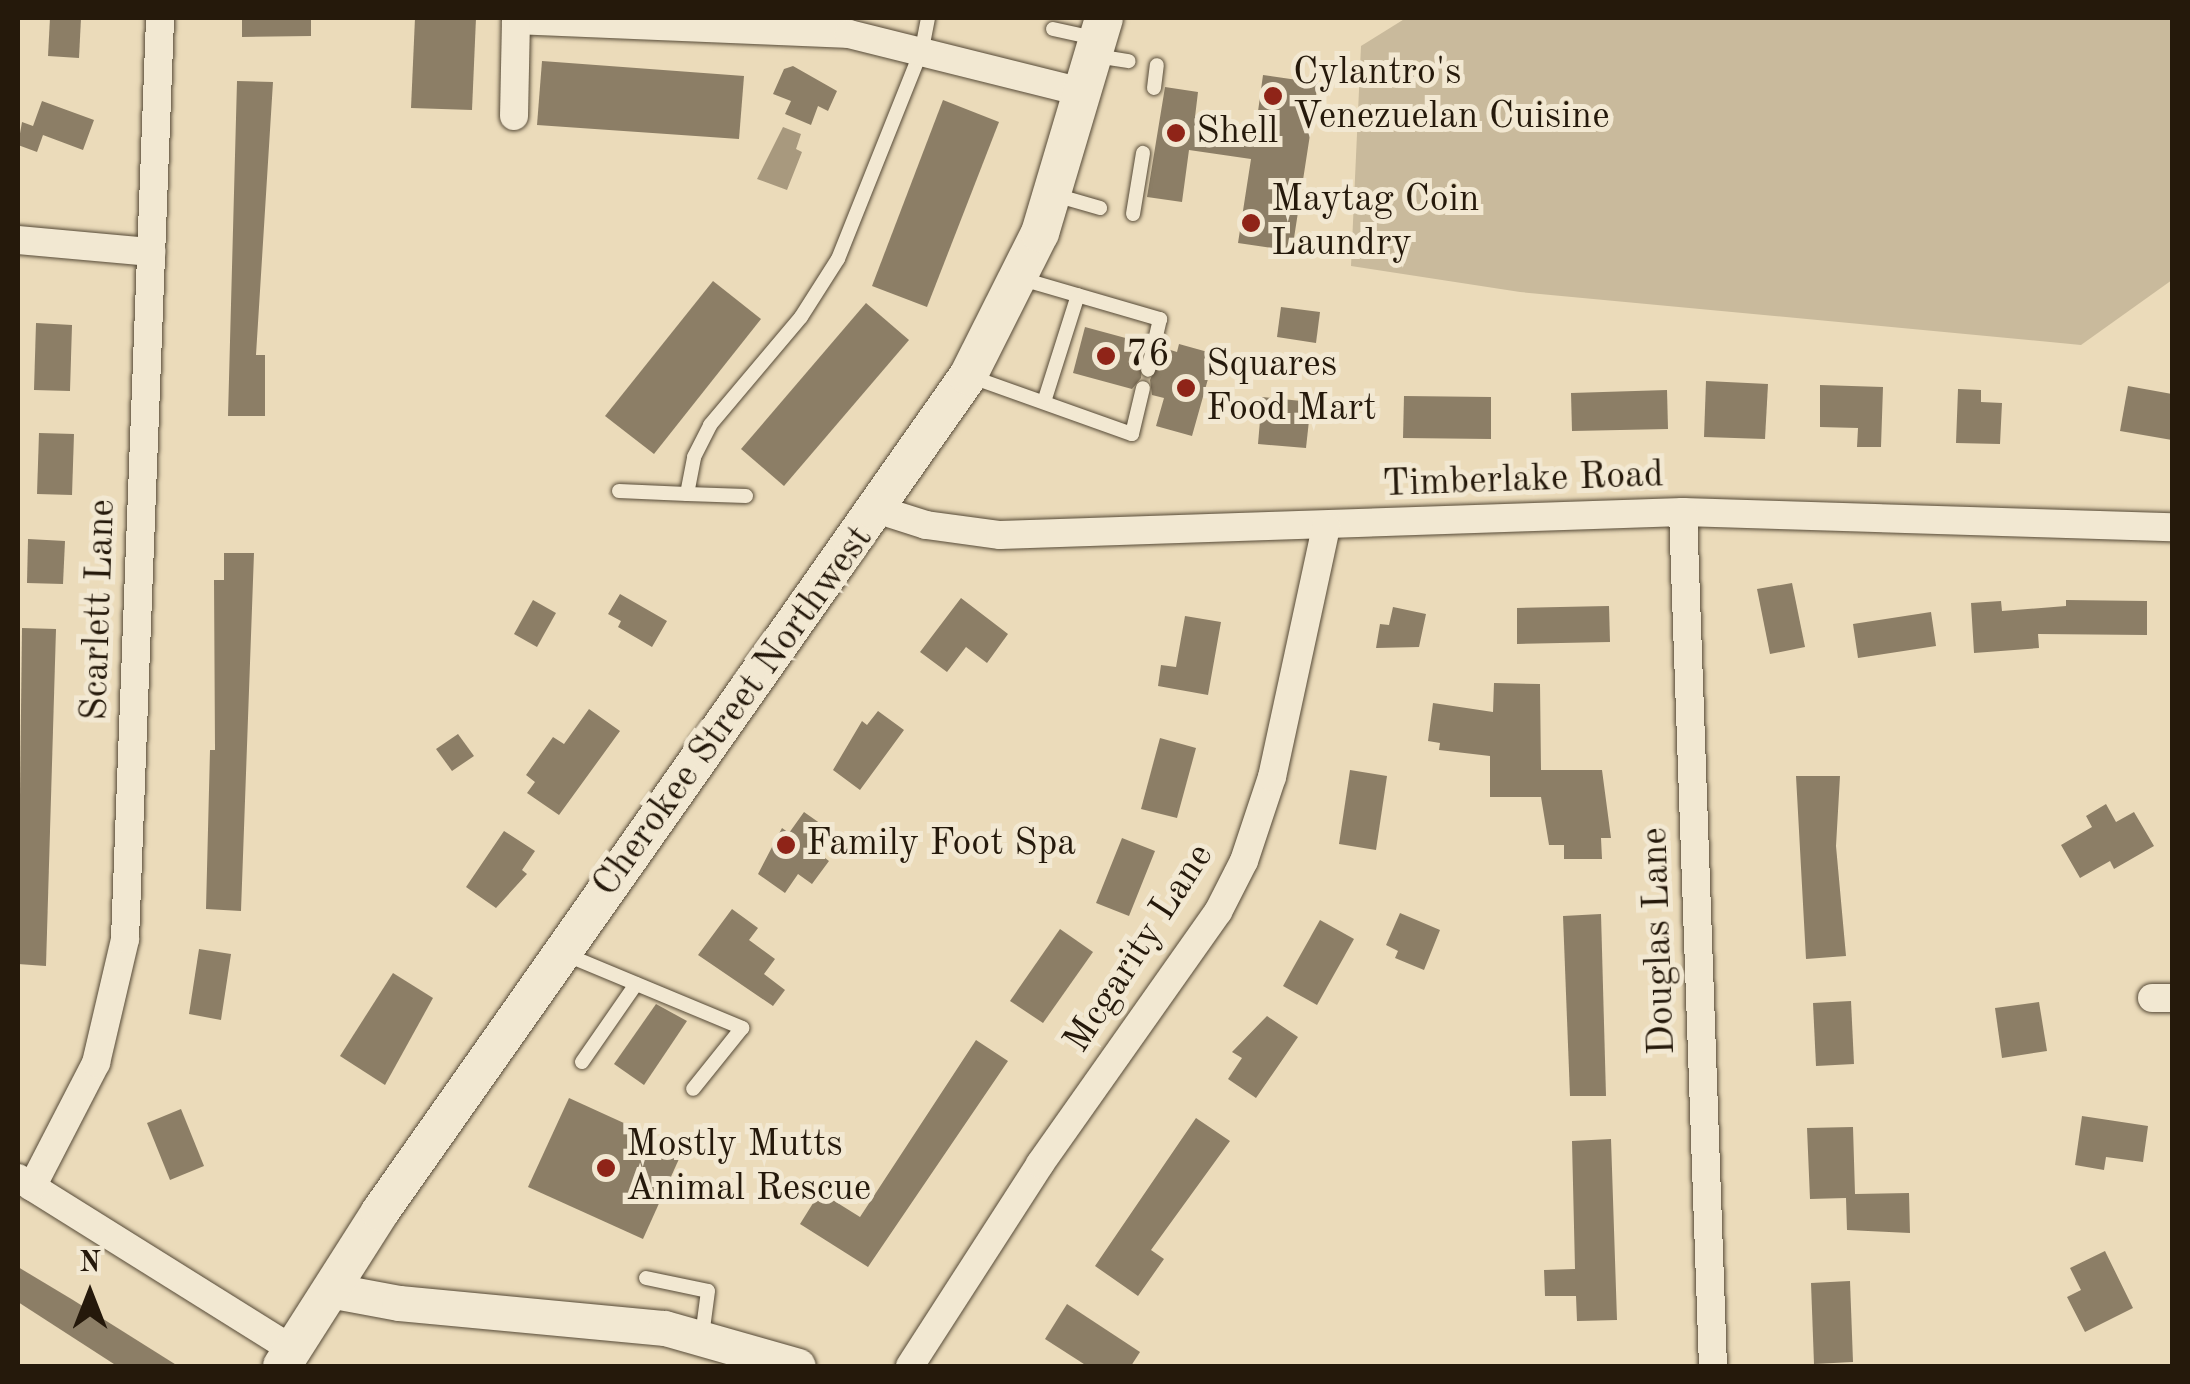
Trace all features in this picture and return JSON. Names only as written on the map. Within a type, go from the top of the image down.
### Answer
[{"type":"main road","name":"Cherokee Street Northwest","points":[[287,1358],[329,1290],[561,953],[879,510],[968,376],[1021,278],[1055,195],[1086,93],[1107,43]]},
{"type":"street","name":"Scarlett Lane","points":[[25,1183],[96,1063],[125,939],[160,18]]},
{"type":"street","points":[[514,116],[516,19],[714,21],[850,34],[1086,93]]},
{"type":"street","points":[[18,240],[151,252]]},
{"type":"street","name":"Timberlake Road","points":[[879,510],[926,525],[1000,535],[1683,512],[2172,526]]},
{"type":"street","name":"Douglas Lane","points":[[1683,512],[1713,1366]]},
{"type":"street","name":"Mcgarity Lane","points":[[910,1366],[1040,1164],[1218,912],[1244,861],[1272,777],[1326,526]]},
{"type":"street","points":[[25,1183],[287,1358]]},
{"type":"street","points":[[329,1290],[702,1336],[798,1366]]},
{"type":"lane","points":[[687,494],[694,457],[710,425],[801,317],[838,259],[922,50],[928,18]]},
{"type":"lane","points":[[1053,29],[1107,43]]},
{"type":"lane","points":[[1154,88],[1157,65]]},
{"type":"lane","points":[[1133,214],[1143,152]]},
{"type":"lane","points":[[1055,195],[1100,208]]},
{"type":"lane","points":[[1021,278],[1160,319],[1148,370]]},
{"type":"lane","points":[[1044,402],[1078,295]]},
{"type":"lane","points":[[968,376],[1132,434],[1143,388]]},
{"type":"lane","points":[[618,490],[746,496]]},
{"type":"lane","points":[[561,953],[742,1028],[694,1089]]},
{"type":"lane","points":[[582,1062],[636,984]]},
{"type":"lane","points":[[646,1278],[708,1291],[702,1336]]},
{"type":"shaded area","points":[[1406,18],[2172,18],[2172,280],[2081,345],[1520,292],[1351,266],[1361,46]]},
{"type":"shaded area","points":[[783,127],[801,134],[796,149],[802,152],[787,190],[757,179]]},
{"type":"building","points":[[50,18],[81,18],[79,58],[48,56]]},
{"type":"building","points":[[242,18],[311,18],[311,36],[242,37]]},
{"type":"building","points":[[415,18],[476,18],[472,110],[411,108]]},
{"type":"building","points":[[542,61],[744,76],[739,139],[537,125]]},
{"type":"building","points":[[793,66],[837,91],[828,111],[818,106],[811,125],[785,114],[791,101],[773,94],[784,69]]},
{"type":"building","points":[[1263,75],[1318,83],[1292,251],[1238,243],[1251,159],[1189,150],[1182,202],[1147,197],[1165,87],[1198,92],[1195,117],[1256,126]]},
{"type":"building","points":[[237,81],[273,82],[256,355],[265,355],[265,416],[228,416]]},
{"type":"building","points":[[943,100],[999,122],[927,307],[872,286]]},
{"type":"building","points":[[42,101],[94,120],[83,150],[43,135],[37,152],[18,145],[22,122],[33,126]]},
{"type":"building","points":[[713,281],[761,319],[654,454],[605,416]]},
{"type":"building","points":[[866,303],[909,340],[784,486],[741,449]]},
{"type":"building","points":[[1281,307],[1320,312],[1316,343],[1277,337]]},
{"type":"building","points":[[36,323],[72,325],[70,391],[34,390]]},
{"type":"building","points":[[1085,327],[1144,343],[1141,378],[1132,389],[1073,373]]},
{"type":"building","points":[[1179,344],[1215,354],[1192,436],[1156,426],[1164,398],[1152,395],[1150,380],[1164,348],[1177,352]]},
{"type":"building","points":[[1706,381],[1768,384],[1765,439],[1704,437]]},
{"type":"building","points":[[1820,385],[1883,387],[1881,447],[1857,447],[1858,428],[1820,427]]},
{"type":"building","points":[[2128,386],[2172,394],[2172,440],[2120,431]]},
{"type":"building","points":[[1958,389],[1981,390],[1981,402],[2002,403],[2000,444],[1956,443]]},
{"type":"building","points":[[1667,390],[1668,429],[1572,431],[1571,393]]},
{"type":"building","points":[[1404,396],[1491,397],[1491,439],[1403,438]]},
{"type":"building","points":[[1262,397],[1311,402],[1306,448],[1258,444]]},
{"type":"building","points":[[39,433],[74,434],[72,495],[37,494]]},
{"type":"building","points":[[28,539],[65,541],[63,584],[27,583]]},
{"type":"building","points":[[224,553],[254,553],[241,911],[206,909],[210,750],[215,750],[214,580],[224,580]]},
{"type":"building","points":[[1792,583],[1805,647],[1770,654],[1757,589]]},
{"type":"building","points":[[620,594],[667,621],[652,647],[618,627],[621,621],[608,614]]},
{"type":"building","points":[[961,598],[1008,634],[987,663],[966,647],[947,672],[920,652]]},
{"type":"building","points":[[533,600],[556,613],[537,647],[514,634]]},
{"type":"building","points":[[2066,600],[2147,601],[2147,635],[2038,634],[2039,648],[1974,653],[1971,603],[2001,601],[2002,611],[2066,606]]},
{"type":"building","points":[[1609,606],[1610,642],[1517,644],[1517,608]]},
{"type":"building","points":[[1393,607],[1426,614],[1419,647],[1376,648],[1380,624],[1389,625]]},
{"type":"building","points":[[1931,612],[1936,646],[1858,658],[1853,624]]},
{"type":"building","points":[[1185,616],[1221,622],[1208,695],[1158,686],[1161,665],[1176,667]]},
{"type":"building","points":[[22,628],[56,629],[46,966],[18,964]]},
{"type":"building","points":[[1494,683],[1540,684],[1541,770],[1602,770],[1611,838],[1601,838],[1602,859],[1564,859],[1564,845],[1549,845],[1541,797],[1490,797],[1490,756],[1439,750],[1440,743],[1428,741],[1433,703],[1493,712]]},
{"type":"building","points":[[589,709],[620,731],[559,815],[527,793],[535,782],[526,775],[553,737],[564,744]]},
{"type":"building","points":[[878,711],[904,730],[860,790],[833,770],[862,721],[867,725]]},
{"type":"building","points":[[458,734],[474,756],[452,771],[436,749]]},
{"type":"building","points":[[1160,738],[1196,748],[1177,818],[1141,809]]},
{"type":"building","points":[[1350,770],[1387,776],[1376,850],[1339,844]]},
{"type":"building","points":[[1796,776],[1840,776],[1836,846],[1846,956],[1806,959]]},
{"type":"building","points":[[2106,804],[2116,822],[2134,812],[2154,846],[2114,869],[2110,861],[2080,878],[2061,845],[2092,827],[2086,816]]},
{"type":"building","points":[[804,812],[831,831],[817,852],[829,861],[812,884],[798,874],[785,893],[758,874],[782,828],[789,833]]},
{"type":"building","points":[[504,831],[535,851],[522,870],[527,874],[496,908],[466,887]]},
{"type":"building","points":[[1122,838],[1155,851],[1129,916],[1096,903]]},
{"type":"building","points":[[732,909],[758,928],[749,940],[775,959],[764,974],[785,990],[773,1006],[698,955]]},
{"type":"building","points":[[1400,913],[1440,930],[1424,970],[1395,958],[1398,951],[1386,945]]},
{"type":"building","points":[[1601,914],[1606,1096],[1570,1096],[1563,916]]},
{"type":"building","points":[[1320,920],[1354,939],[1317,1005],[1283,986]]},
{"type":"building","points":[[1060,929],[1093,952],[1043,1023],[1010,1001]]},
{"type":"building","points":[[199,949],[231,954],[221,1020],[189,1014]]},
{"type":"building","points":[[393,973],[433,998],[385,1085],[340,1056]]},
{"type":"building","points":[[1851,1001],[1854,1064],[1816,1066],[1813,1003]]},
{"type":"building","points":[[2039,1002],[2047,1051],[2002,1058],[1995,1008]]},
{"type":"building","points":[[656,1004],[687,1021],[644,1085],[614,1064]]},
{"type":"building","points":[[1267,1016],[1298,1037],[1256,1098],[1228,1079],[1242,1058],[1232,1052]]},
{"type":"building","points":[[976,1040],[1008,1061],[868,1267],[800,1224],[820,1192],[860,1217]]},
{"type":"building","name":"Mostly Mutts Animal Rescue","points":[[569,1098],[683,1150],[643,1239],[528,1187]]},
{"type":"building","points":[[181,1109],[204,1166],[170,1180],[147,1123]]},
{"type":"building","points":[[2082,1116],[2148,1126],[2143,1162],[2106,1157],[2104,1170],[2075,1165]]},
{"type":"building","points":[[1196,1118],[1230,1141],[1151,1250],[1164,1259],[1138,1296],[1095,1266]]},
{"type":"building","points":[[1853,1127],[1855,1194],[1909,1193],[1910,1233],[1847,1230],[1846,1198],[1810,1199],[1807,1128]]},
{"type":"building","points":[[1611,1139],[1617,1320],[1577,1321],[1576,1296],[1545,1296],[1544,1270],[1575,1269],[1572,1141]]},
{"type":"building","points":[[2105,1251],[2133,1308],[2085,1332],[2067,1297],[2081,1290],[2070,1268]]},
{"type":"building","points":[[18,1267],[178,1366],[117,1366],[18,1302]]},
{"type":"building","points":[[1850,1281],[1853,1362],[1814,1364],[1811,1283]]},
{"type":"building","points":[[1067,1304],[1140,1352],[1131,1366],[1087,1366],[1045,1339]]},
{"type":"place","name":"Cylantro's Venezuelan Cuisine","points":[[1273,96]]},
{"type":"place","name":"Shell","points":[[1176,133]]},
{"type":"place","name":"Maytag Coin Laundry","points":[[1251,223]]},
{"type":"place","name":"76","points":[[1106,356]]},
{"type":"place","name":"Squares Food Mart","points":[[1186,388]]},
{"type":"place","name":"Family Foot Spa","points":[[786,845]]},
{"type":"place","name":"Mostly Mutts Animal Rescue","points":[[606,1168]]}]
